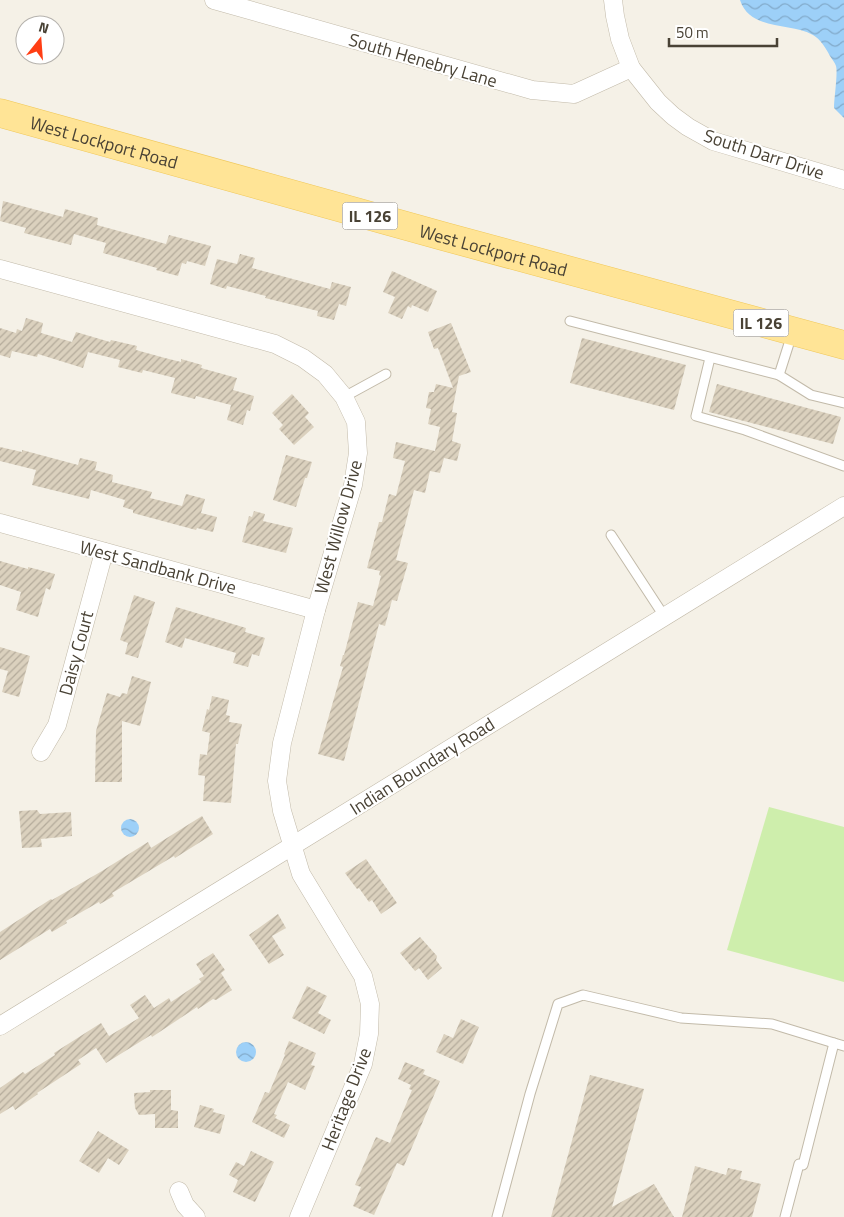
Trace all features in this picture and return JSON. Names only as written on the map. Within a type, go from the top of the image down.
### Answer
[{"type":"main road","name":"West Lockport Road","points":[[0,113],[844,345]]},
{"type":"street","name":"South Henebry Lane","points":[[214,0],[532,90],[574,94],[631,68]]},
{"type":"street","name":"South Darr Drive","points":[[613,0],[614,16],[620,39],[631,68],[658,102],[673,116],[713,141],[844,180]]},
{"type":"street","name":"West Willow Drive","points":[[0,269],[276,344],[303,358],[325,374],[344,398],[356,422],[358,453],[353,485],[316,610],[282,743],[277,781],[282,812],[291,847]]},
{"type":"street","name":"Indian Boundary Road","points":[[0,1026],[844,506]]},
{"type":"street","name":"West Sandbank Drive","points":[[0,523],[316,610]]},
{"type":"street","name":"Daisy Court","points":[[41,752],[57,725],[104,552]]},
{"type":"street","name":"Heritage Drive","points":[[291,847],[301,874],[363,976],[370,1004],[369,1034],[363,1064],[299,1217]]},
{"type":"street","points":[[179,1191],[185,1205],[196,1217]]},
{"type":"lane","points":[[570,321],[779,375],[810,395],[844,402]]},
{"type":"lane","points":[[779,375],[793,332]]},
{"type":"lane","points":[[710,358],[696,416],[745,430],[844,466]]},
{"type":"lane","points":[[344,398],[386,374]]},
{"type":"lane","points":[[611,534],[664,616]]},
{"type":"lane","points":[[497,1217],[530,1094],[558,1004],[583,995],[681,1018],[772,1024],[844,1046]]},
{"type":"lane","points":[[785,1217],[834,1043]]},
{"type":"green space","points":[[769,807],[844,827],[844,982],[727,950]]},
{"type":"water","points":[[740,0],[844,0],[844,118],[834,108],[836,66],[820,41],[804,31],[772,24],[752,17],[745,10]]},
{"type":"water","points":[[130,819],[136,822],[139,828],[136,834],[130,837],[124,834],[121,828],[124,822]]},
{"type":"water","points":[[246,1042],[253,1045],[256,1052],[253,1059],[246,1062],[239,1059],[236,1052],[239,1045]]},
{"type":"building","points":[[3,201],[63,217],[65,209],[98,218],[97,225],[166,244],[169,235],[211,246],[205,266],[187,261],[186,264],[182,263],[178,276],[103,253],[106,243],[74,234],[71,245],[24,233],[26,228],[0,221]]},
{"type":"building","points":[[240,254],[255,258],[252,268],[330,289],[332,282],[351,287],[346,306],[339,304],[334,320],[317,316],[318,311],[265,298],[266,296],[227,286],[226,289],[210,284],[217,259],[237,264]]},
{"type":"building","points":[[392,271],[437,291],[428,312],[412,305],[411,308],[408,306],[402,319],[388,313],[395,297],[383,292]]},
{"type":"building","points":[[26,318],[43,323],[41,333],[72,342],[76,332],[110,342],[111,340],[137,346],[136,350],[181,362],[181,359],[202,365],[201,368],[237,378],[233,390],[254,396],[250,411],[247,410],[243,425],[227,420],[231,405],[196,396],[195,399],[171,393],[175,378],[143,370],[142,373],[118,367],[120,360],[88,352],[83,368],[38,354],[37,357],[12,351],[10,358],[0,355],[0,328],[16,333],[17,329],[22,331]]},
{"type":"building","points":[[451,323],[471,372],[459,376],[452,412],[457,413],[452,441],[461,444],[457,461],[444,458],[440,473],[430,471],[425,493],[414,490],[396,560],[408,563],[397,601],[392,600],[385,626],[379,624],[344,761],[318,754],[343,667],[340,666],[358,602],[373,606],[381,576],[379,575],[380,571],[367,568],[379,522],[382,522],[389,494],[396,496],[405,461],[393,458],[396,442],[435,451],[440,427],[428,424],[431,409],[426,408],[429,392],[434,392],[436,384],[453,388],[438,348],[434,349],[428,332]]},
{"type":"building","points":[[582,338],[686,365],[674,410],[570,383]]},
{"type":"building","points":[[717,384],[841,417],[833,444],[709,412]]},
{"type":"building","points":[[292,394],[309,413],[305,417],[314,427],[294,445],[279,429],[283,425],[272,413]]},
{"type":"building","points":[[0,447],[22,452],[22,450],[78,465],[80,458],[97,462],[95,470],[113,475],[112,482],[152,492],[150,498],[182,506],[186,494],[205,499],[201,513],[217,517],[213,532],[197,528],[196,530],[133,513],[133,510],[123,507],[125,500],[91,490],[89,499],[32,485],[36,470],[0,461]]},
{"type":"building","points":[[286,455],[312,462],[296,507],[273,500]]},
{"type":"building","points":[[254,511],[265,514],[263,521],[293,528],[286,553],[242,542],[249,516],[252,517]]},
{"type":"building","points":[[0,561],[55,574],[50,590],[46,588],[38,617],[16,610],[21,592],[0,585]]},
{"type":"building","points":[[134,595],[155,602],[138,658],[125,654],[128,643],[120,640]]},
{"type":"building","points":[[176,607],[246,628],[245,632],[265,638],[259,656],[252,654],[248,667],[233,663],[236,653],[185,638],[182,648],[165,642]]},
{"type":"building","points":[[0,647],[30,656],[19,697],[2,692],[8,671],[0,669]]},
{"type":"building","points":[[132,676],[151,682],[140,726],[122,721],[122,782],[95,782],[96,731],[107,693],[120,697],[122,693],[127,694]]},
{"type":"building","points":[[212,696],[229,700],[226,715],[230,716],[229,722],[242,724],[238,744],[236,744],[231,803],[203,801],[205,776],[198,775],[200,754],[207,755],[210,733],[202,731]]},
{"type":"building","points":[[37,810],[40,814],[71,812],[72,836],[41,839],[42,847],[22,848],[19,811]]},
{"type":"building","points":[[202,816],[213,834],[175,858],[174,856],[112,893],[114,896],[100,904],[99,902],[66,921],[67,923],[52,932],[50,929],[0,960],[0,932],[51,899],[102,871],[148,842],[151,848]]},
{"type":"building","points":[[366,859],[397,903],[381,914],[372,900],[369,902],[345,873]]},
{"type":"building","points":[[278,914],[286,928],[272,936],[284,955],[269,964],[249,935]]},
{"type":"building","points":[[420,937],[437,956],[436,960],[442,968],[428,980],[419,968],[415,971],[400,953]]},
{"type":"building","points":[[213,953],[225,970],[221,973],[232,990],[198,1009],[197,1007],[152,1037],[151,1035],[106,1063],[96,1048],[78,1060],[81,1064],[15,1110],[13,1106],[0,1114],[0,1088],[23,1072],[25,1074],[55,1055],[54,1053],[101,1023],[109,1036],[139,1018],[130,1005],[145,995],[154,1008],[169,998],[171,1002],[201,982],[199,979],[204,976],[196,964]]},
{"type":"building","points":[[307,986],[327,996],[318,1013],[331,1020],[324,1034],[292,1018]]},
{"type":"building","points":[[461,1019],[479,1027],[463,1064],[436,1052],[444,1034],[453,1038]]},
{"type":"building","points":[[289,1041],[316,1053],[311,1065],[315,1066],[305,1090],[288,1082],[274,1114],[277,1115],[275,1118],[290,1125],[284,1138],[252,1122],[265,1092],[269,1093]]},
{"type":"building","points":[[405,1062],[425,1070],[423,1074],[440,1081],[404,1166],[397,1163],[374,1215],[353,1206],[361,1187],[355,1185],[376,1137],[390,1143],[412,1090],[409,1089],[411,1085],[398,1079]]},
{"type":"building","points":[[590,1075],[644,1089],[612,1207],[654,1184],[674,1217],[551,1217]]},
{"type":"building","points":[[150,1090],[171,1090],[171,1110],[178,1111],[178,1128],[155,1128],[155,1114],[139,1115],[135,1108],[134,1093],[150,1092]]},
{"type":"building","points":[[200,1105],[214,1109],[213,1112],[225,1115],[220,1134],[194,1127]]},
{"type":"building","points":[[98,1131],[129,1150],[119,1165],[108,1158],[99,1173],[79,1161]]},
{"type":"building","points":[[251,1151],[274,1162],[255,1202],[233,1192],[238,1180],[229,1175],[236,1162],[244,1166]]},
{"type":"building","points":[[695,1166],[726,1175],[728,1168],[742,1171],[740,1179],[761,1184],[752,1217],[682,1217]]}]
